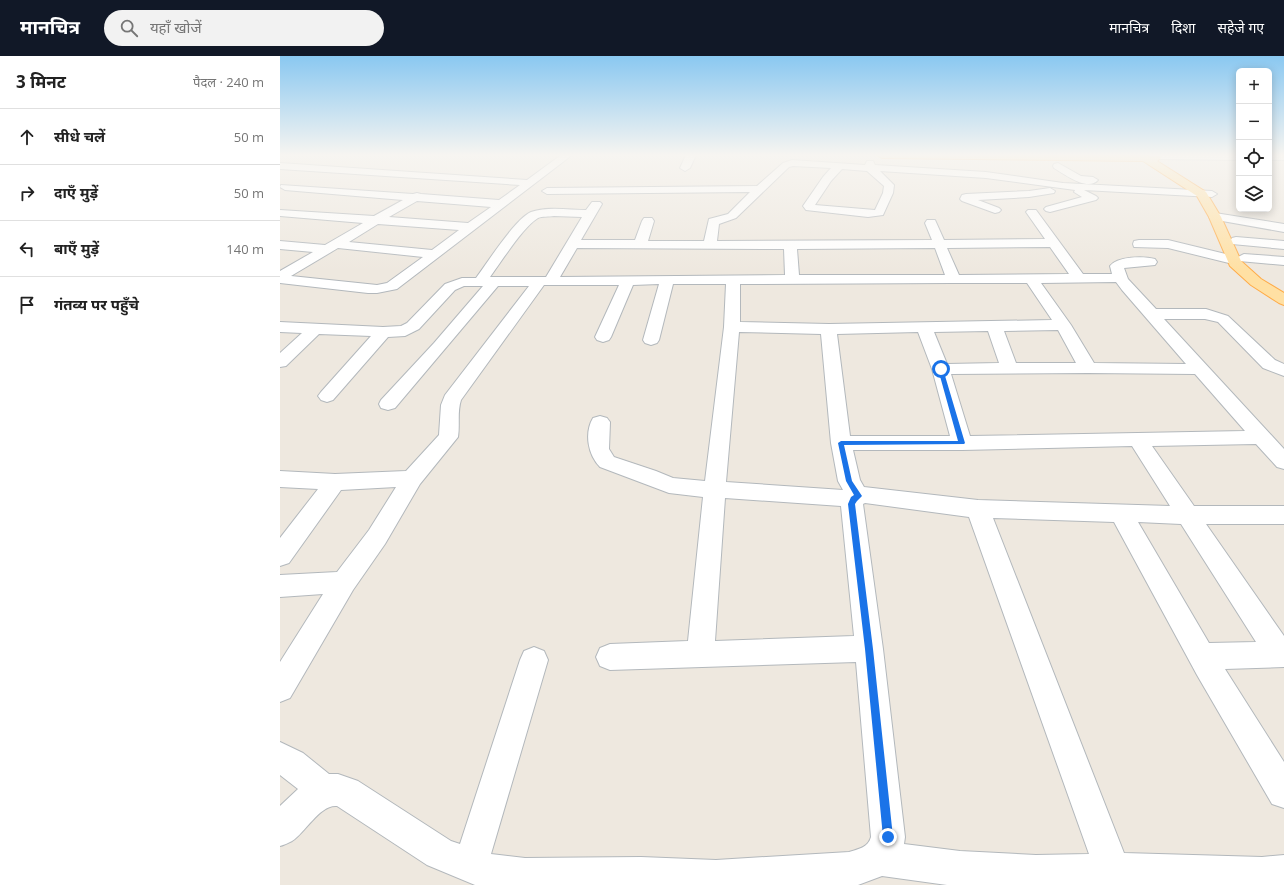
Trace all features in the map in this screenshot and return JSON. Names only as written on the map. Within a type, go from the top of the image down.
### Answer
[{"type":"main road","points":[[1207,194],[1236,241],[1239,259],[1247,264],[1259,276],[1284,292]]},
{"type":"main road","points":[[1224,221],[1247,275],[1284,300]]},
{"type":"street","points":[[366,194],[502,204]]},
{"type":"street","points":[[280,278],[329,247],[421,194]]},
{"type":"street","points":[[280,278],[368,289],[386,288],[399,281],[516,194]]},
{"type":"street","points":[[280,688],[344,582],[377,537],[412,479],[448,437],[450,428],[450,405],[452,399],[574,244],[602,194]]},
{"type":"street","points":[[710,245],[713,222],[735,214],[740,206],[754,194]]},
{"type":"street","points":[[817,194],[809,206],[810,208],[877,214],[880,212],[888,194]]},
{"type":"street","points":[[995,210],[968,200],[966,197],[1028,194]]},
{"type":"street","points":[[1050,209],[1092,198],[1083,194]]},
{"type":"street","points":[[1203,194],[1207,194]]},
{"type":"street","points":[[1032,212],[1079,278]]},
{"type":"street","points":[[280,213],[470,227]]},
{"type":"street","points":[[388,404],[445,340],[487,282],[520,229],[535,216],[542,214],[591,214]]},
{"type":"street","points":[[640,245],[648,221]]},
{"type":"street","points":[[1224,221],[1284,228]]},
{"type":"street","points":[[1224,221],[1284,236]]},
{"type":"street","points":[[931,224],[954,280]]},
{"type":"street","points":[[1236,241],[1284,245]]},
{"type":"street","points":[[574,244],[790,245],[1054,243]]},
{"type":"street","points":[[1139,244],[1168,244],[1239,259],[1284,261]]},
{"type":"street","points":[[280,245],[435,254]]},
{"type":"street","points":[[790,245],[792,280]]},
{"type":"street","points":[[1150,262],[1118,265],[1117,269],[1120,278],[1200,370],[1284,462]]},
{"type":"street","points":[[280,327],[400,332],[409,329],[454,284],[487,282],[1120,278]]},
{"type":"street","points":[[1031,279],[1063,325],[1088,368]]},
{"type":"street","points":[[603,337],[628,280]]},
{"type":"street","points":[[651,340],[667,280]]},
{"type":"street","points":[[700,654],[715,488],[732,328],[733,280]]},
{"type":"street","points":[[1152,314],[1206,314],[1223,319],[1269,364],[1284,371]]},
{"type":"street","points":[[732,328],[829,329],[1063,325]]},
{"type":"street","points":[[994,326],[1009,369]]},
{"type":"street","points":[[924,328],[941,369],[962,443]]},
{"type":"street","points":[[280,362],[314,329]]},
{"type":"street","points":[[829,329],[841,443],[849,481],[856,498]]},
{"type":"street","points":[[327,396],[383,332]]},
{"type":"street","points":[[941,369],[1088,368],[1200,370]]},
{"type":"street","points":[[600,422],[599,452],[602,458],[607,462],[680,487],[856,498],[865,495],[978,509],[1187,515],[1284,515]]},
{"type":"street","points":[[841,443],[962,443],[1260,437]]},
{"type":"street","points":[[1137,439],[1282,654]]},
{"type":"street","points":[[280,479],[335,482],[412,479]]},
{"type":"street","points":[[280,556],[335,482]]},
{"type":"street","points":[[280,829],[323,791],[336,789],[346,793],[439,853],[470,866],[502,874],[525,876],[641,875],[716,881],[849,870],[869,864],[880,858],[886,849],[888,837],[869,649],[852,504],[856,498]]},
{"type":"street","points":[[978,509],[1114,871]]},
{"type":"street","points":[[1122,513],[1202,656],[1284,792]]},
{"type":"street","points":[[280,586],[344,582]]},
{"type":"street","points":[[610,657],[869,649]]},
{"type":"street","points":[[1202,656],[1282,654]]},
{"type":"street","points":[[470,866],[534,660]]},
{"type":"street","points":[[280,758],[286,760],[309,776],[323,791]]},
{"type":"street","points":[[880,858],[961,877],[1036,873],[1070,878],[1114,871],[1271,878]]},
{"type":"route","points":[[888,837],[869,649],[852,504],[854,499],[858,496],[849,481],[841,443],[962,443],[941,369]]}]
